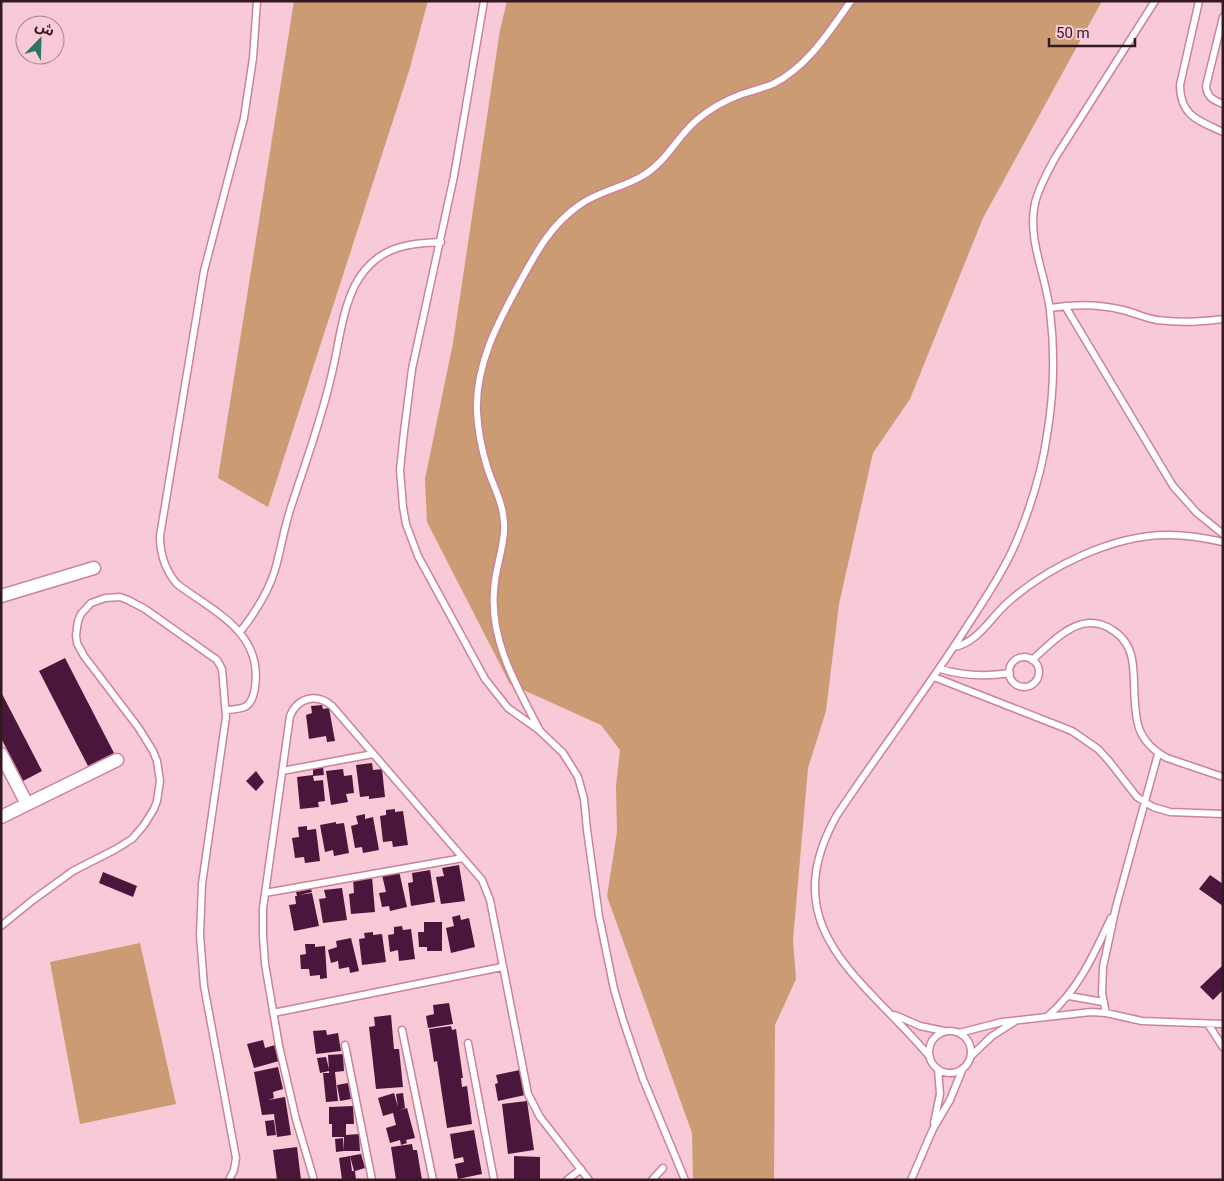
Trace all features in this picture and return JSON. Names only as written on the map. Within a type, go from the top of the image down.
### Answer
[{"type":"street","points":[[1,596],[94,568]]},
{"type":"street","points":[[1,754],[27,804]]},
{"type":"street","points":[[1,816],[117,760]]},
{"type":"lane","points":[[226,710],[246,707],[253,699],[256,670],[255,660],[247,641],[233,625],[177,584],[164,562],[160,536],[204,271],[245,110],[253,58],[257,1]]},
{"type":"lane","points":[[484,1],[467,109],[419,336],[408,401],[400,470],[402,507],[418,556],[484,678],[508,708],[540,730],[569,760],[580,783],[584,799],[600,916],[622,1020],[643,1079],[685,1180]]},
{"type":"lane","points":[[540,730],[504,657],[495,624],[494,589],[504,538],[504,520],[480,442],[477,410],[480,378],[496,326],[544,240],[568,213],[593,196],[633,181],[651,170],[684,132],[708,111],[733,98],[770,85],[795,70],[818,47],[851,1]]},
{"type":"lane","points":[[933,1129],[940,1094],[938,1069],[908,1032],[851,972],[839,956],[820,922],[815,894],[817,864],[824,840],[837,815],[954,647],[995,582],[1020,533],[1035,489],[1047,436],[1053,392],[1054,356],[1050,308],[1033,234],[1033,214],[1038,192],[1065,142],[1155,1]]},
{"type":"lane","points":[[1199,1],[1180,85],[1181,99],[1186,111],[1196,120],[1223,132]]},
{"type":"lane","points":[[1223,17],[1206,86],[1210,98],[1223,104]]},
{"type":"lane","points":[[240,632],[258,608],[276,568],[289,511],[319,424],[353,288],[372,262],[388,251],[404,245],[440,242]]},
{"type":"lane","points":[[1050,308],[1081,304],[1111,307],[1140,317],[1172,322],[1223,319]]},
{"type":"lane","points":[[1065,306],[1174,486],[1197,513],[1223,534]]},
{"type":"lane","points":[[954,647],[961,646],[974,638],[1006,604],[1040,578],[1092,552],[1138,538],[1169,534],[1223,542]]},
{"type":"lane","points":[[1,926],[66,876],[132,839],[144,825],[157,801],[160,781],[153,751],[84,656],[77,643],[78,620],[85,608],[91,603],[105,598],[120,597],[128,600],[145,609],[213,657],[222,669],[226,710],[202,884],[200,935],[204,986],[236,1158],[234,1170],[229,1180]]},
{"type":"lane","points":[[1032,660],[1060,635],[1073,627],[1096,624],[1111,629],[1127,645],[1132,659],[1140,728],[1147,742],[1158,754],[1223,777]]},
{"type":"lane","points":[[1024,658],[1032,660],[1039,672],[1032,685],[1022,687],[1014,682],[1010,673],[1012,664],[1024,658]]},
{"type":"lane","points":[[940,668],[967,676],[996,676],[1010,673]]},
{"type":"lane","points":[[934,677],[1072,732],[1086,740],[1110,760],[1130,790],[1145,803],[1170,812],[1223,814]]},
{"type":"lane","points":[[314,1180],[286,1079],[273,1013],[264,950],[263,922],[265,893],[290,716],[296,706],[312,698],[323,700],[332,706],[482,880],[488,893],[528,1094],[540,1117],[589,1180]]},
{"type":"lane","points":[[282,770],[373,754]]},
{"type":"lane","points":[[1106,1014],[1103,1002],[1102,976],[1116,907],[1158,754]]},
{"type":"lane","points":[[265,893],[462,858]]},
{"type":"lane","points":[[1047,1017],[1069,996],[1083,974],[1116,907]]},
{"type":"lane","points":[[273,1013],[502,967]]},
{"type":"lane","points":[[1069,996],[1103,1002]]},
{"type":"lane","points":[[885,1008],[920,1026],[960,1033],[988,1025],[1017,1020],[1092,1012],[1142,1021],[1223,1024]]},
{"type":"lane","points":[[911,1180],[933,1129],[950,1100],[971,1056],[992,1036],[1017,1020]]},
{"type":"lane","points":[[1208,1024],[1223,1047]]},
{"type":"lane","points":[[402,1030],[434,1180]]},
{"type":"lane","points":[[930,1058],[929,1051],[934,1038],[946,1031]]},
{"type":"lane","points":[[960,1033],[969,1043],[971,1056]]},
{"type":"lane","points":[[468,1043],[494,1180]]},
{"type":"lane","points":[[345,1045],[372,1180]]},
{"type":"lane","points":[[938,1069],[951,1073],[964,1068]]},
{"type":"lane","points":[[652,1180],[663,1168]]},
{"type":"lane","points":[[567,1180],[581,1169]]},
{"type":"shaded area","points":[[294,1],[428,1],[409,71],[268,507],[218,478]]},
{"type":"shaded area","points":[[507,1],[1102,1],[983,218],[910,399],[873,453],[839,604],[826,711],[808,768],[793,940],[796,979],[775,1025],[774,1180],[693,1180],[692,1133],[607,896],[617,832],[616,786],[620,750],[601,725],[510,684],[427,522],[425,479],[453,343],[500,30]]},
{"type":"shaded area","points":[[140,943],[176,1104],[80,1124],[50,962]]},
{"type":"building","points":[[65,658],[114,753],[88,766],[39,671]]},
{"type":"building","points":[[1,692],[42,771],[23,781],[1,738]]},
{"type":"building","points":[[322,705],[323,709],[329,708],[335,741],[327,742],[326,736],[309,739],[306,715],[312,713],[311,706]]},
{"type":"building","points":[[372,763],[373,770],[382,769],[385,797],[369,799],[369,796],[360,797],[356,765]]},
{"type":"building","points":[[313,767],[323,767],[324,775],[313,776],[314,781],[323,780],[325,801],[318,802],[319,807],[300,809],[297,777],[313,775]]},
{"type":"building","points":[[343,769],[344,776],[352,775],[354,793],[346,794],[348,802],[331,805],[326,771]]},
{"type":"building","points":[[256,771],[264,782],[256,791],[246,781]]},
{"type":"building","points":[[395,809],[395,812],[403,811],[408,845],[393,847],[392,841],[383,842],[380,816],[386,815],[386,810]]},
{"type":"building","points":[[365,814],[365,819],[373,817],[379,850],[363,853],[362,847],[355,848],[351,826],[358,824],[356,816]]},
{"type":"building","points":[[336,822],[336,824],[344,823],[349,853],[334,856],[333,850],[325,852],[320,825]]},
{"type":"building","points":[[307,826],[307,830],[316,829],[320,861],[305,863],[304,857],[295,858],[292,838],[299,837],[298,827]]},
{"type":"building","points":[[459,865],[465,901],[441,904],[436,877],[444,876],[442,868]]},
{"type":"building","points":[[430,870],[435,902],[411,906],[408,883],[413,882],[412,873]]},
{"type":"building","points":[[399,871],[407,907],[390,911],[389,906],[382,907],[379,893],[386,892],[382,875]]},
{"type":"building","points":[[103,872],[137,886],[133,897],[99,883]]},
{"type":"building","points":[[1210,875],[1223,884],[1223,906],[1199,889]]},
{"type":"building","points":[[372,877],[375,912],[351,914],[349,894],[354,893],[353,879]]},
{"type":"building","points":[[342,888],[347,920],[323,923],[319,899],[326,898],[324,890]]},
{"type":"building","points":[[311,889],[312,892],[299,895],[312,893],[319,926],[294,931],[289,905],[296,904],[296,892]]},
{"type":"building","points":[[460,915],[461,920],[469,918],[475,947],[451,953],[446,928],[454,926],[452,917]]},
{"type":"building","points":[[424,922],[442,922],[442,951],[427,951],[427,947],[419,947],[418,932],[424,932]]},
{"type":"building","points":[[402,926],[403,930],[411,929],[415,959],[399,961],[398,950],[390,952],[388,935],[394,934],[394,927]]},
{"type":"building","points":[[373,932],[373,935],[382,934],[386,962],[362,965],[359,939],[365,938],[364,933]]},
{"type":"building","points":[[351,938],[359,971],[350,973],[349,967],[339,969],[338,961],[331,963],[328,950],[337,947],[336,941]]},
{"type":"building","points":[[305,944],[315,944],[315,947],[325,946],[327,978],[320,979],[320,975],[310,976],[309,969],[301,969],[300,955],[306,954]]},
{"type":"building","points":[[1223,965],[1223,990],[1213,1000],[1200,987]]},
{"type":"building","points":[[449,1003],[453,1024],[428,1028],[426,1016],[434,1014],[433,1005]]},
{"type":"building","points":[[391,1015],[394,1049],[399,1049],[403,1087],[376,1089],[369,1027],[375,1026],[374,1017]]},
{"type":"building","points":[[451,1026],[452,1030],[456,1029],[463,1078],[461,1078],[462,1087],[467,1086],[472,1124],[447,1128],[437,1061],[434,1062],[429,1029]]},
{"type":"building","points":[[326,1030],[327,1035],[338,1033],[341,1051],[316,1054],[313,1031]]},
{"type":"building","points":[[263,1040],[265,1048],[275,1045],[279,1061],[254,1068],[247,1044]]},
{"type":"building","points":[[343,1054],[344,1071],[335,1072],[338,1101],[326,1102],[323,1073],[329,1073],[329,1071],[320,1073],[317,1058],[326,1057],[329,1069],[328,1055]]},
{"type":"building","points":[[278,1067],[283,1089],[273,1092],[274,1098],[268,1100],[285,1097],[291,1135],[277,1137],[274,1114],[262,1115],[254,1072]]},
{"type":"building","points":[[520,1070],[525,1095],[498,1101],[495,1084],[498,1083],[496,1075]]},
{"type":"building","points":[[348,1083],[351,1099],[340,1101],[337,1085]]},
{"type":"building","points":[[394,1093],[398,1107],[396,1094],[403,1093],[405,1108],[399,1110],[407,1108],[415,1138],[406,1140],[407,1143],[401,1145],[400,1140],[390,1143],[386,1128],[396,1125],[393,1113],[383,1116],[378,1098]]},
{"type":"building","points":[[527,1101],[534,1150],[508,1154],[502,1104]]},
{"type":"building","points":[[353,1106],[354,1124],[346,1124],[346,1135],[359,1134],[360,1151],[344,1151],[344,1137],[332,1137],[332,1124],[329,1124],[329,1107]]},
{"type":"building","points":[[274,1120],[276,1135],[267,1136],[265,1121]]},
{"type":"building","points":[[474,1130],[482,1174],[458,1179],[455,1164],[464,1162],[463,1157],[454,1159],[450,1134]]},
{"type":"building","points":[[343,1138],[344,1151],[336,1152],[335,1139]]},
{"type":"building","points":[[412,1144],[413,1150],[417,1150],[422,1180],[396,1180],[391,1147]]},
{"type":"building","points":[[297,1147],[301,1180],[277,1180],[273,1150]]},
{"type":"building","points":[[361,1154],[365,1168],[355,1171],[356,1180],[342,1180],[339,1158]]},
{"type":"building","points":[[514,1156],[540,1157],[540,1180],[514,1180]]}]
